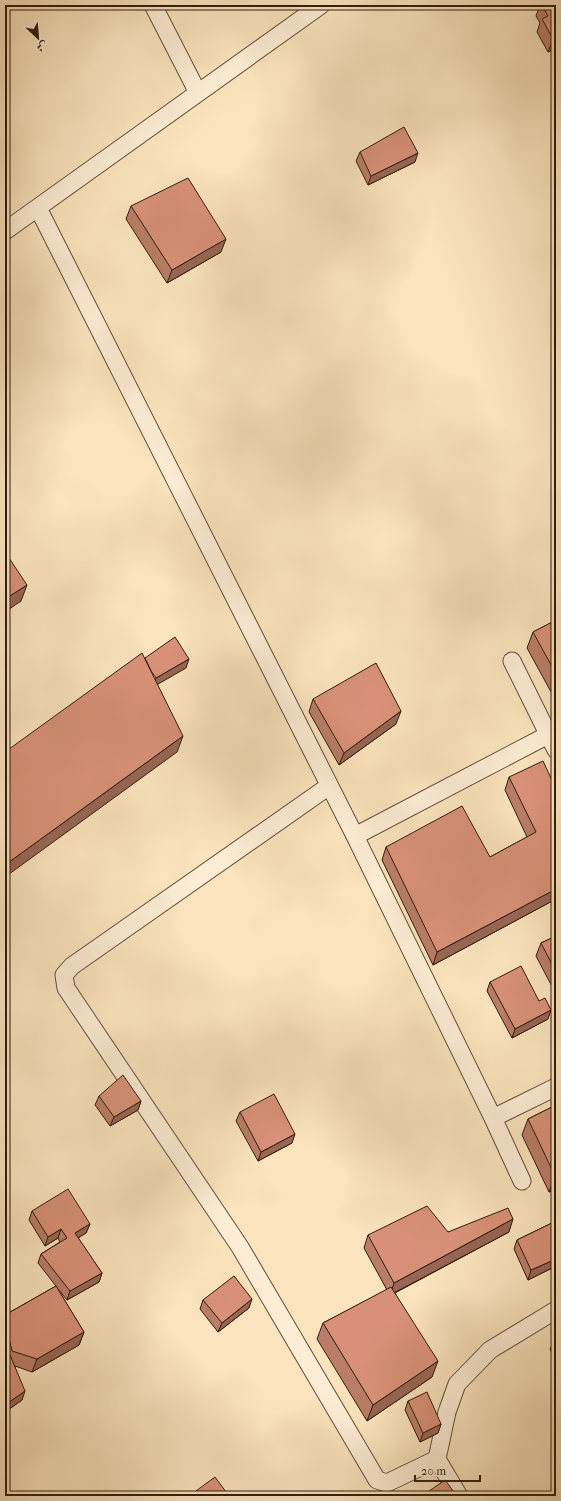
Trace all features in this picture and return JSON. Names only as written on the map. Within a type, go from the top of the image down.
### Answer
[{"type":"street","points":[[153,5],[198,93]]},
{"type":"street","points":[[5,231],[321,5]]},
{"type":"street","points":[[38,208],[355,836],[493,1118],[522,1181]]},
{"type":"street","points":[[512,661],[556,750]]},
{"type":"street","points":[[355,836],[548,735]]},
{"type":"street","points":[[329,786],[72,966],[64,975],[66,988],[240,1247],[377,1480],[387,1483],[437,1460]]},
{"type":"street","points":[[493,1118],[556,1087]]},
{"type":"street","points":[[458,1496],[437,1460],[447,1412],[457,1384],[490,1350],[556,1310]]},
{"type":"building","points":[[542,5],[556,5],[556,37],[553,39],[542,19],[548,16]]},
{"type":"building","points":[[404,127],[418,153],[371,176],[360,152]]},
{"type":"building","points":[[188,178],[226,239],[172,270],[131,206]]},
{"type":"building","points":[[5,552],[27,585],[5,599]]},
{"type":"building","points":[[556,620],[556,674],[533,632]]},
{"type":"building","points":[[175,637],[189,659],[156,678],[145,658]]},
{"type":"building","points":[[142,653],[183,736],[5,865],[5,752]]},
{"type":"building","points":[[376,663],[401,711],[344,753],[313,699]]},
{"type":"building","points":[[543,761],[556,789],[556,889],[437,952],[386,847],[462,806],[490,857],[536,832],[509,777]]},
{"type":"building","points":[[556,936],[556,972],[541,943]]},
{"type":"building","points":[[521,966],[539,1001],[545,998],[551,1010],[515,1029],[490,982]]},
{"type":"building","points":[[123,1075],[141,1101],[114,1117],[99,1096]]},
{"type":"building","points":[[274,1094],[295,1134],[261,1152],[240,1112]]},
{"type":"building","points":[[556,1105],[556,1176],[555,1176],[528,1119]]},
{"type":"building","points":[[68,1189],[90,1224],[75,1233],[102,1273],[70,1291],[41,1254],[67,1238],[61,1229],[48,1237],[32,1211]]},
{"type":"building","points":[[427,1206],[448,1232],[508,1208],[513,1219],[394,1283],[368,1235]]},
{"type":"building","points":[[556,1221],[556,1259],[531,1270],[517,1240]]},
{"type":"building","points":[[234,1276],[252,1299],[222,1323],[203,1300]]},
{"type":"building","points":[[56,1286],[84,1332],[37,1359],[12,1351],[5,1323],[5,1315]]},
{"type":"building","points":[[391,1287],[438,1361],[373,1405],[323,1323]]},
{"type":"building","points":[[556,1343],[556,1353],[552,1345]]},
{"type":"building","points":[[10,1355],[25,1391],[5,1405],[5,1358]]},
{"type":"building","points":[[427,1392],[441,1424],[423,1433],[408,1401]]},
{"type":"building","points":[[215,1477],[229,1496],[189,1496]]},
{"type":"building","points":[[445,1480],[457,1496],[422,1496]]}]
